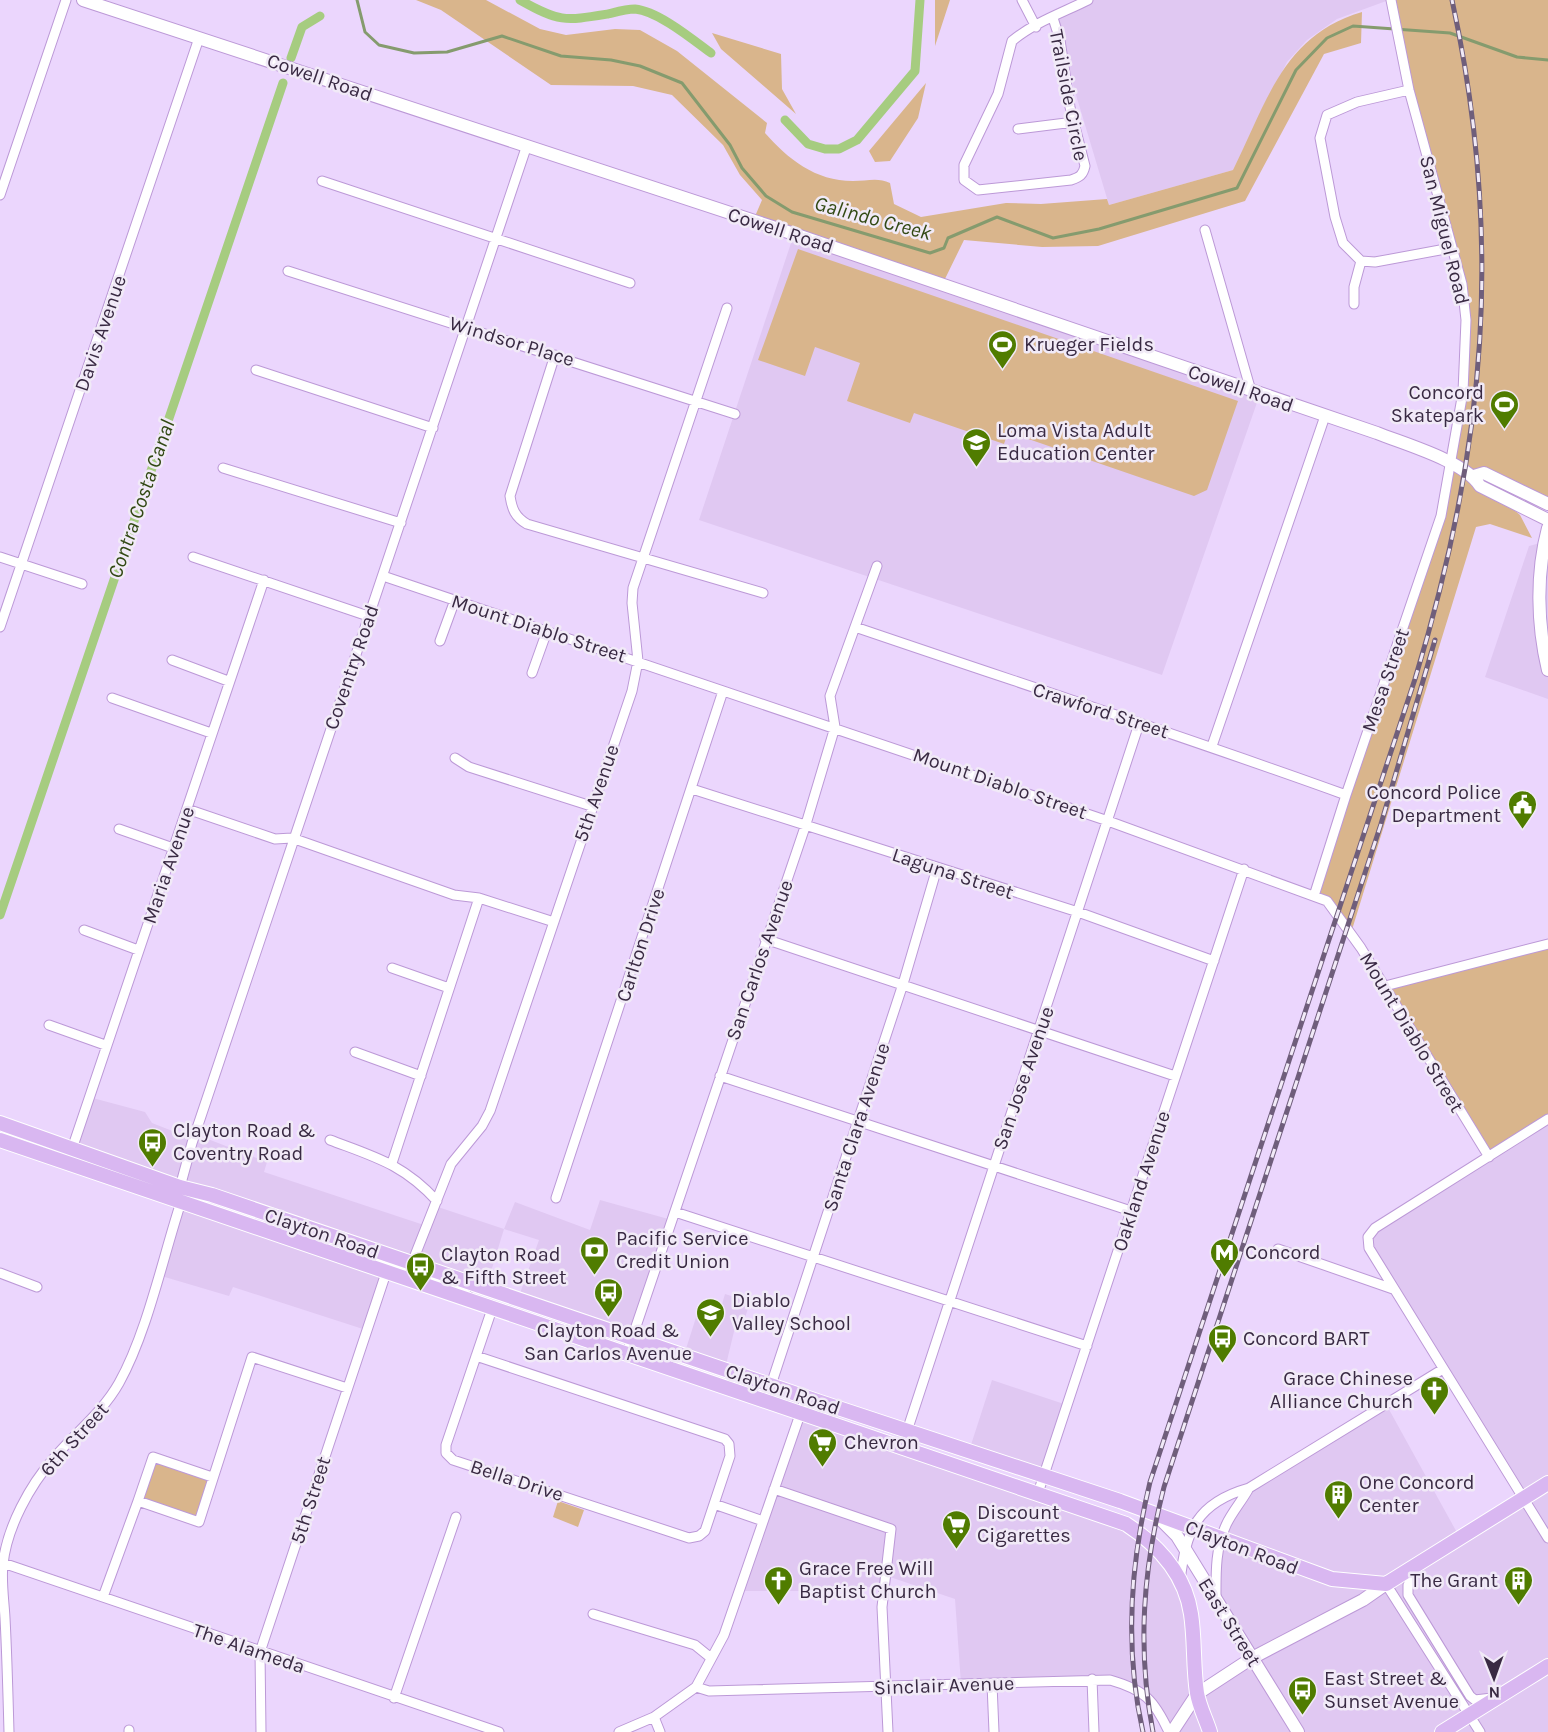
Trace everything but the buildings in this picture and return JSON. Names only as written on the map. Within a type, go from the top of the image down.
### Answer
[{"type":"main road","name":"Clayton Road","points":[[0,1123],[180,1187],[212,1195],[907,1431],[1044,1475],[1332,1579],[1386,1584]]},
{"type":"main road","name":"Clayton Road","points":[[0,1140],[1126,1524],[1158,1548],[1180,1582],[1191,1613],[1197,1694],[1210,1732]]},
{"type":"main road","points":[[1386,1584],[1548,1483]]},
{"type":"main road","points":[[1442,1732],[1548,1666]]},
{"type":"street","points":[[0,195],[66,0]]},
{"type":"street","name":"Cowell Road","points":[[83,0],[114,5],[199,38],[526,148],[804,237],[1377,433],[1452,464],[1474,476],[1479,486],[1548,520]]},
{"type":"street","points":[[1022,0],[1036,27]]},
{"type":"street","points":[[1053,18],[1088,0]]},
{"type":"street","name":"San Miguel Road","points":[[1391,0],[1409,90],[1462,284],[1467,320],[1463,392],[1452,464]]},
{"type":"street","name":"Trailside Circle","points":[[1053,18],[1060,40],[1074,122],[1085,166],[1080,177],[989,191],[978,190],[964,180],[964,165],[998,94],[1012,41],[1036,27],[1053,18]]},
{"type":"street","name":"Davis Avenue","points":[[0,627],[199,38]]},
{"type":"street","points":[[1409,90],[1357,102],[1327,115],[1320,138],[1343,243],[1361,261],[1375,262],[1451,248]]},
{"type":"street","points":[[1018,129],[1074,122]]},
{"type":"street","name":"Coventry Road","points":[[180,1187],[187,1159],[292,838],[401,523],[526,148]]},
{"type":"street","points":[[322,181],[630,283]]},
{"type":"street","points":[[1206,230],[1251,391]]},
{"type":"street","points":[[1354,304],[1353,287],[1361,261]]},
{"type":"street","name":"Windsor Place","points":[[288,271],[735,414]]},
{"type":"street","name":"5th Avenue","points":[[412,1263],[451,1164],[482,1126],[490,1111],[591,806],[632,691],[638,661],[632,603],[642,555],[727,308]]},
{"type":"street","points":[[555,355],[510,496],[512,510],[519,519],[527,524],[642,555],[764,592]]},
{"type":"street","points":[[256,370],[433,428]]},
{"type":"street","points":[[1212,746],[1325,416]]},
{"type":"street","name":"Mesa Street","points":[[1314,896],[1441,516],[1452,464]]},
{"type":"street","points":[[223,468],[401,523]]},
{"type":"street","name":"Cowell Road","points":[[1474,476],[1484,473],[1548,504]]},
{"type":"street","points":[[1548,528],[1541,553],[1539,608],[1548,670]]},
{"type":"street","points":[[0,557],[82,584]]},
{"type":"street","points":[[193,557],[368,616]]},
{"type":"street","name":"San Carlos Avenue","points":[[627,1353],[765,939],[806,824],[835,727],[830,696],[877,566]]},
{"type":"street","name":"Mount Diablo Street","points":[[383,576],[835,727],[1244,869],[1327,901],[1351,933],[1489,1157]]},
{"type":"street","name":"Maria Avenue","points":[[72,1149],[105,1045],[188,809],[228,681],[264,580]]},
{"type":"street","points":[[440,641],[455,600]]},
{"type":"street","name":"Crawford Street","points":[[855,627],[1139,724],[1212,746],[1346,795]]},
{"type":"street","points":[[532,673],[547,631]]},
{"type":"street","points":[[172,660],[228,681]]},
{"type":"street","name":"Carlton Drive","points":[[556,1198],[723,691]]},
{"type":"street","points":[[112,698],[211,733]]},
{"type":"street","name":"San Jose Avenue","points":[[907,1431],[1139,724]]},
{"type":"street","points":[[455,758],[469,767],[591,806]]},
{"type":"street","name":"Laguna Street","points":[[692,789],[1078,912],[1214,961]]},
{"type":"street","points":[[188,809],[275,839],[292,838],[454,896],[479,898],[554,922]]},
{"type":"street","points":[[119,829],[173,848]]},
{"type":"street","name":"Santa Clara Avenue","points":[[771,1385],[903,984],[937,868]]},
{"type":"street","name":"Oakland Avenue","points":[[1038,1494],[1244,869]]},
{"type":"street","points":[[392,1163],[479,898]]},
{"type":"street","points":[[84,930],[138,950]]},
{"type":"street","points":[[765,939],[1176,1077]]},
{"type":"street","points":[[1384,986],[1548,944]]},
{"type":"street","points":[[392,968],[449,988]]},
{"type":"street","points":[[49,1025],[105,1045]]},
{"type":"street","points":[[355,1052],[421,1076]]},
{"type":"street","points":[[720,1076],[1131,1211]]},
{"type":"street","points":[[1548,1119],[1375,1228],[1368,1237],[1369,1248],[1548,1538]]},
{"type":"street","points":[[330,1140],[392,1163],[420,1183],[437,1201]]},
{"type":"street","name":"6th Street","points":[[9,1732],[2,1562],[23,1505],[36,1482],[55,1456],[93,1420],[120,1382],[137,1342],[181,1202],[180,1187]]},
{"type":"street","points":[[675,1212],[1087,1347]]},
{"type":"street","points":[[1278,1249],[1394,1289]]},
{"type":"street","points":[[334,1255],[356,1253],[398,1268],[412,1263],[422,1275],[463,1289],[474,1303]]},
{"type":"street","points":[[0,1273],[37,1287]]},
{"type":"street","name":"5th Street","points":[[261,1732],[260,1652],[386,1273]]},
{"type":"street","name":"Bella Drive","points":[[476,1356],[725,1439],[729,1444],[730,1456],[705,1531],[699,1536],[689,1538],[453,1460],[446,1453],[446,1445],[476,1356],[492,1309]]},
{"type":"street","points":[[138,1501],[198,1522],[252,1357],[347,1388]]},
{"type":"street","points":[[1180,1582],[1184,1547],[1191,1527],[1215,1505],[1235,1492],[1249,1488],[1443,1369]]},
{"type":"street","points":[[619,1732],[654,1717],[696,1687],[724,1635],[806,1397]]},
{"type":"street","points":[[102,1597],[153,1457],[212,1477]]},
{"type":"street","points":[[1216,1600],[1215,1560],[1221,1539],[1230,1518],[1249,1488]]},
{"type":"street","points":[[774,1489],[891,1529],[885,1597],[882,1607],[888,1732]]},
{"type":"street","points":[[714,1504],[763,1521]]},
{"type":"street","name":"East Street","points":[[1158,1516],[1184,1547],[1299,1732]]},
{"type":"street","points":[[394,1698],[456,1518]]},
{"type":"street","name":"The Alameda","points":[[2,1562],[394,1698],[499,1732]]},
{"type":"street","points":[[1421,1563],[1408,1585],[1408,1595],[1470,1696],[1475,1700],[1496,1698]]},
{"type":"street","points":[[1170,1732],[1197,1694],[1252,1658],[1363,1600],[1386,1584],[1480,1732]]},
{"type":"street","points":[[593,1614],[694,1645],[711,1658]]},
{"type":"street","points":[[1092,1679],[1094,1732]]},
{"type":"street","name":"Sinclair Avenue","points":[[696,1687],[710,1692],[1092,1679],[1125,1684],[1151,1700],[1157,1706],[1170,1732]]},
{"type":"street","points":[[992,1684],[994,1732]]},
{"type":"street","points":[[654,1717],[660,1732]]},
{"type":"shaded area","points":[[416,0],[486,0],[540,29],[566,35],[615,29],[640,30],[677,51],[767,123],[765,133],[803,167],[839,180],[886,181],[890,183],[894,204],[921,217],[1006,203],[1041,204],[1107,199],[1109,205],[1233,170],[1268,96],[1295,54],[1313,37],[1335,23],[1362,12],[1361,43],[1324,54],[1245,201],[1098,246],[1042,247],[964,240],[942,285],[753,221],[762,200],[740,175],[723,145],[672,95],[633,86],[551,85],[441,10]]},
{"type":"shaded area","points":[[935,0],[950,0],[935,46]]},
{"type":"shaded area","points":[[1089,0],[1389,0],[1337,19],[1307,40],[1287,62],[1233,170],[1109,205],[1053,18]]},
{"type":"shaded area","points":[[1391,0],[1548,0],[1548,504],[1484,473],[1474,476],[1520,515],[1532,538],[1490,524],[1476,527],[1351,933],[1327,901],[1314,896],[1441,516],[1452,464],[1466,320]]},
{"type":"shaded area","points":[[712,33],[781,54],[782,89],[796,114],[721,49]]},
{"type":"shaded area","points":[[926,83],[918,118],[890,161],[875,162],[869,151]]},
{"type":"shaded area","name":"Loma Vista Adult Education Center","points":[[794,234],[1260,394],[1162,675],[699,520]]},
{"type":"shaded area","name":"Krueger Fields","points":[[798,249],[1238,401],[1207,490],[1194,496],[1008,432],[1004,444],[914,413],[910,423],[847,401],[860,363],[815,347],[805,376],[758,360]]},
{"type":"shaded area","points":[[1548,541],[1548,699],[1485,677],[1529,546]]},
{"type":"shaded area","points":[[1548,944],[1548,1119],[1489,1157],[1385,986]]},
{"type":"shaded area","points":[[89,1097],[145,1112],[152,1123],[193,1139],[195,1134],[267,1162],[264,1172],[427,1226],[435,1206],[504,1229],[486,1288],[72,1149]]},
{"type":"shaded area","points":[[1548,1119],[1548,1732],[1169,1732],[1157,1706],[1125,1684],[961,1684],[955,1599],[887,1576],[885,1586],[816,1591],[740,1591],[800,1413],[1126,1524],[1180,1582],[1197,1693],[1252,1658],[1216,1600],[1221,1539],[1249,1488],[1386,1404],[1460,1538],[1524,1498],[1368,1237]]},
{"type":"shaded area","points":[[600,1200],[672,1220],[633,1337],[518,1299],[539,1240],[504,1229],[515,1202],[590,1230]]},
{"type":"shaded area","points":[[181,1202],[386,1273],[366,1330],[233,1287],[229,1296],[158,1275]]},
{"type":"shaded area","name":"Diablo Valley School","points":[[725,1294],[750,1302],[744,1321],[737,1319],[725,1369],[684,1355],[700,1305],[720,1311]]},
{"type":"shaded area","points":[[992,1380],[1067,1405],[1044,1475],[969,1451]]},
{"type":"shaded area","points":[[153,1457],[212,1477],[199,1522],[138,1501]]},
{"type":"shaded area","points":[[558,1501],[584,1510],[578,1527],[553,1517]]},
{"type":"waterway","name":"Galindo Creek","points":[[357,0],[365,32],[379,45],[414,53],[447,52],[502,36],[561,56],[611,60],[640,66],[682,83],[730,145],[742,168],[766,196],[792,212],[930,253],[944,248],[948,238],[997,217],[1053,238],[1099,229],[1237,188],[1296,70],[1327,38],[1353,26],[1450,33],[1517,57],[1548,60]]},
{"type":"waterway","name":"Contra Costa Canal","points":[[520,0],[562,18],[581,18],[632,9],[644,11],[674,26],[711,53]]},
{"type":"waterway","name":"Contra Costa Canal","points":[[785,120],[808,144],[825,149],[839,149],[857,140],[915,71],[920,0]]},
{"type":"waterway","name":"Contra Costa Canal","points":[[291,58],[302,27],[320,16]]},
{"type":"waterway","name":"Contra Costa Canal","points":[[0,915],[283,83]]},
{"type":"railway","points":[[1143,1732],[1133,1669],[1132,1607],[1138,1544],[1150,1482],[1415,679],[1439,593],[1458,508],[1472,425],[1480,342],[1482,258],[1478,174],[1468,88],[1452,0]]},
{"type":"railway","points":[[1153,1732],[1145,1670],[1145,1609],[1151,1548],[1164,1487],[1381,824],[1435,640]]},
{"type":"place","name":"Krueger Fields","points":[[1003,370]]},
{"type":"place","name":"Concord Skatepark","points":[[1505,430]]},
{"type":"place","name":"Loma Vista Adult Education Center","points":[[976,468]]},
{"type":"place","name":"Concord Police Department","points":[[1522,830]]},
{"type":"place","name":"Clayton Road & Coventry Road","points":[[152,1168]]},
{"type":"place","name":"Pacific Service Credit Union","points":[[595,1276]]},
{"type":"place","name":"Concord","points":[[1224,1278]]},
{"type":"place","name":"Clayton Road & Fifth Street","points":[[420,1292]]},
{"type":"place","name":"Clayton Road & San Carlos Avenue","points":[[608,1318]]},
{"type":"place","name":"Diablo Valley School","points":[[711,1338]]},
{"type":"place","name":"Concord BART","points":[[1222,1364]]},
{"type":"place","name":"Grace Chinese Alliance Church","points":[[1434,1416]]},
{"type":"place","name":"Chevron","points":[[823,1468]]},
{"type":"place","name":"One Concord Center","points":[[1338,1520]]},
{"type":"place","name":"Discount Cigarettes","points":[[956,1550]]},
{"type":"place","name":"Grace Free Will Baptist Church","points":[[778,1606]]},
{"type":"place","name":"The Grant","points":[[1519,1606]]},
{"type":"place","name":"East Street & Sunset Avenue","points":[[1303,1716]]}]
